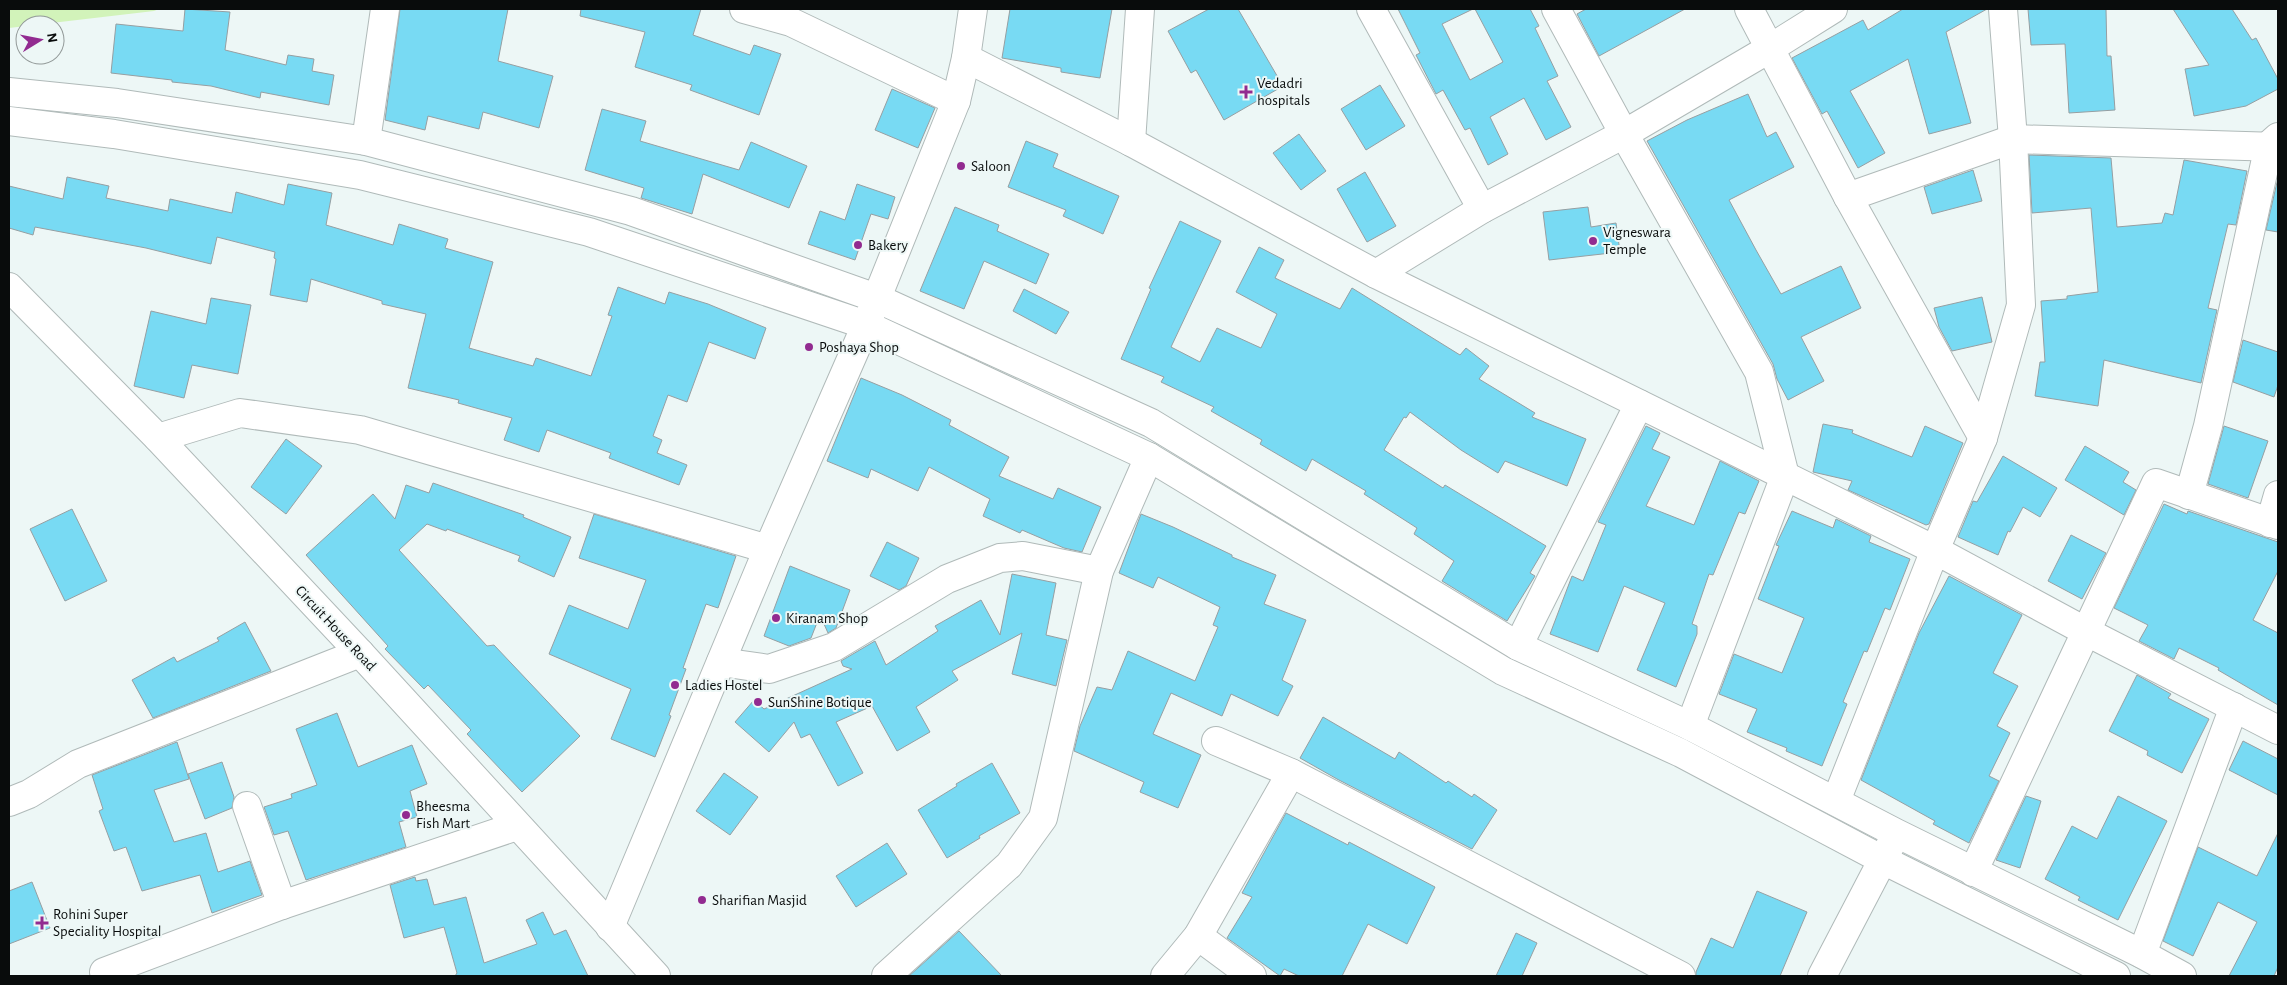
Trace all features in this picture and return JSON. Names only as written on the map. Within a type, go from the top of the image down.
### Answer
[{"type":"street","points":[[366,141],[385,9]]},
{"type":"street","points":[[744,9],[791,16],[956,101]]},
{"type":"street","points":[[610,927],[768,549],[866,325],[956,101],[966,58],[973,9]]},
{"type":"street","points":[[1131,142],[1140,9]]},
{"type":"street","points":[[1371,9],[1482,209]]},
{"type":"street","points":[[1556,9],[1624,134],[1759,372],[1786,476],[1690,726]]},
{"type":"street","points":[[1749,9],[1848,197],[1983,438]]},
{"type":"street","points":[[1376,274],[1482,209],[1624,134],[1833,9]]},
{"type":"street","points":[[1836,801],[1935,550],[1983,438],[2021,305],[2013,139],[2003,9]]},
{"type":"street","points":[[966,58],[1131,142],[1376,274],[1935,550],[2085,631],[2278,730]]},
{"type":"street","points":[[9,92],[117,103],[366,141],[630,210],[876,298],[1150,423],[1518,646],[1690,726],[1896,833],[2142,954],[2182,976]]},
{"type":"street","points":[[9,122],[114,134],[360,175],[589,232],[866,325],[1149,457],[1503,671],[1681,753],[1883,860],[2116,976]]},
{"type":"street","points":[[1848,197],[2013,139],[2275,143],[2208,426],[2189,495]]},
{"type":"street","name":"Circuit House Road","points":[[9,287],[158,438],[360,653],[656,976]]},
{"type":"street","points":[[1518,646],[1639,404]]},
{"type":"street","points":[[158,438],[240,413],[360,430],[768,549]]},
{"type":"street","points":[[886,976],[1009,865],[1043,818],[1099,571],[1149,457]]},
{"type":"street","points":[[1973,872],[2156,483],[2274,524],[2278,495]]},
{"type":"street","points":[[721,662],[769,669],[834,647],[947,579],[1000,558],[1023,556],[1099,571]]},
{"type":"street","points":[[9,802],[29,794],[78,764],[360,653]]},
{"type":"street","points":[[2142,954],[2234,706]]},
{"type":"street","points":[[1216,741],[1290,773],[1681,976]]},
{"type":"street","points":[[1165,976],[1198,936],[1290,773]]},
{"type":"street","points":[[247,806],[282,905]]},
{"type":"street","points":[[104,972],[282,905],[517,826]]},
{"type":"street","points":[[1822,976],[1896,833]]},
{"type":"street","points":[[1198,936],[1252,976]]},
{"type":"green space","points":[[9,9],[159,9],[65,21],[65,15],[15,15],[15,27],[9,28]]},
{"type":"building","points":[[185,9],[230,12],[225,50],[286,65],[288,55],[314,59],[312,71],[334,75],[329,105],[261,92],[260,98],[211,86],[111,73],[116,24],[183,31]]},
{"type":"building","points":[[400,9],[508,9],[498,61],[553,76],[539,128],[483,112],[479,129],[428,116],[425,130],[385,120]]},
{"type":"building","points":[[581,9],[701,9],[693,35],[750,55],[754,45],[781,54],[759,115],[690,90],[692,85],[635,67],[645,32],[580,16]]},
{"type":"building","points":[[1010,9],[1112,9],[1100,78],[1061,72],[1061,68],[1002,58]]},
{"type":"building","points":[[1209,9],[1238,9],[1283,86],[1224,120],[1196,70],[1191,73],[1168,31]]},
{"type":"building","points":[[1398,9],[1473,9],[1442,24],[1470,80],[1503,62],[1475,9],[1530,9],[1539,26],[1535,28],[1558,76],[1547,81],[1571,127],[1546,140],[1524,98],[1490,117],[1508,154],[1488,165],[1470,128],[1465,130],[1443,90],[1436,94],[1416,55],[1420,53]]},
{"type":"building","points":[[1586,9],[1685,9],[1599,56],[1577,14]]},
{"type":"building","points":[[1903,9],[1987,9],[1946,32],[1971,123],[1929,134],[1908,59],[1850,91],[1885,153],[1858,168],[1827,111],[1822,114],[1792,58],[1863,20],[1868,30]]},
{"type":"building","points":[[2028,9],[2106,9],[2107,56],[2111,56],[2115,110],[2069,113],[2065,44],[2031,45]]},
{"type":"building","points":[[2173,9],[2232,9],[2252,40],[2256,38],[2278,79],[2278,89],[2246,106],[2194,116],[2185,69],[2209,65]]},
{"type":"building","points":[[1380,85],[1405,126],[1366,150],[1341,109]]},
{"type":"building","points":[[892,89],[935,108],[918,148],[875,130]]},
{"type":"building","points":[[1748,94],[1767,137],[1776,132],[1794,167],[1729,200],[1781,294],[1841,266],[1861,308],[1801,337],[1824,381],[1788,400],[1777,379],[1773,364],[1647,141],[1687,120]]},
{"type":"building","points":[[602,109],[646,121],[640,141],[739,170],[751,142],[807,166],[789,208],[703,174],[692,214],[641,198],[644,188],[585,170]]},
{"type":"building","points":[[1299,134],[1326,171],[1301,190],[1273,153]]},
{"type":"building","points":[[1026,141],[1058,154],[1053,167],[1119,196],[1103,234],[1063,216],[1066,210],[1008,187]]},
{"type":"building","points":[[2029,155],[2111,158],[2117,227],[2162,223],[2165,213],[2173,215],[2184,160],[2247,171],[2236,225],[2228,224],[2208,308],[2217,310],[2201,383],[2104,360],[2098,406],[2035,396],[2040,362],[2045,362],[2041,301],[2067,299],[2067,296],[2098,292],[2091,208],[2032,213]]},
{"type":"building","points":[[1973,170],[1982,201],[1932,214],[1924,187]]},
{"type":"building","points":[[1365,172],[1396,226],[1367,242],[1337,189]]},
{"type":"building","points":[[67,177],[109,186],[106,198],[168,211],[170,199],[232,213],[236,192],[284,205],[288,184],[332,193],[326,225],[393,245],[399,224],[448,239],[445,248],[493,262],[469,348],[533,366],[536,358],[591,376],[612,316],[608,315],[618,287],[665,304],[669,292],[708,304],[766,328],[755,359],[709,342],[687,402],[668,395],[653,436],[662,440],[657,453],[687,465],[679,485],[609,458],[611,453],[547,430],[539,452],[504,440],[512,418],[458,403],[459,400],[408,388],[426,314],[382,304],[382,301],[311,279],[307,302],[270,295],[276,259],[274,258],[275,252],[217,237],[211,264],[146,248],[35,227],[33,235],[9,228],[9,186],[63,199]]},
{"type":"building","points":[[2278,178],[2278,232],[2266,230]]},
{"type":"building","points":[[857,184],[895,197],[888,219],[871,214],[855,260],[808,244],[820,211],[845,220]]},
{"type":"building","points":[[955,207],[999,225],[997,231],[1049,254],[1036,284],[984,261],[964,309],[920,291]]},
{"type":"building","points":[[1588,207],[1591,227],[1616,223],[1620,252],[1549,260],[1543,212]]},
{"type":"building","points":[[1180,221],[1221,241],[1171,347],[1200,362],[1217,328],[1261,348],[1277,314],[1236,292],[1259,247],[1284,260],[1275,278],[1340,309],[1352,288],[1460,355],[1466,348],[1489,366],[1479,379],[1535,413],[1532,417],[1586,439],[1567,486],[1505,461],[1498,473],[1461,450],[1410,412],[1406,418],[1404,417],[1384,450],[1443,488],[1445,485],[1546,546],[1530,573],[1535,576],[1507,621],[1442,581],[1454,561],[1414,534],[1417,528],[1364,494],[1366,491],[1312,459],[1306,471],[1260,444],[1262,440],[1211,411],[1214,407],[1161,382],[1164,377],[1121,359],[1151,289],[1149,288]]},
{"type":"building","points":[[1024,289],[1069,312],[1056,334],[1013,311]]},
{"type":"building","points":[[1982,297],[1992,342],[1952,351],[1939,327],[1934,308]]},
{"type":"building","points":[[211,298],[251,305],[238,374],[192,365],[184,398],[134,386],[151,311],[206,324]]},
{"type":"building","points":[[2243,340],[2278,352],[2278,385],[2274,397],[2233,382]]},
{"type":"building","points":[[861,378],[902,395],[951,420],[949,425],[1009,457],[999,476],[1053,499],[1058,488],[1101,507],[1082,552],[1064,548],[1022,530],[1020,533],[983,516],[990,499],[929,467],[918,491],[871,469],[868,478],[827,461]]},
{"type":"building","points":[[1823,424],[1853,430],[1852,433],[1912,457],[1925,426],[1963,443],[1929,524],[1926,525],[1848,490],[1852,481],[1813,472]]},
{"type":"building","points":[[1646,426],[1660,433],[1652,449],[1670,457],[1646,506],[1694,525],[1720,461],[1759,481],[1745,514],[1739,512],[1713,575],[1709,574],[1692,624],[1697,626],[1697,634],[1676,687],[1637,670],[1665,603],[1624,586],[1598,652],[1550,634],[1572,576],[1583,581],[1606,525],[1598,522]]},
{"type":"building","points":[[2224,426],[2268,441],[2248,498],[2208,484]]},
{"type":"building","points":[[286,439],[322,466],[286,514],[251,487]]},
{"type":"building","points":[[2085,446],[2129,472],[2123,482],[2136,490],[2124,515],[2065,480]]},
{"type":"building","points":[[2003,456],[2057,488],[2040,517],[2023,507],[2010,532],[2008,531],[1998,555],[1958,537],[1973,501],[1977,502]]},
{"type":"building","points":[[433,483],[524,515],[523,517],[571,537],[554,577],[518,561],[520,556],[447,529],[446,531],[427,524],[399,550],[487,646],[494,645],[580,736],[522,792],[467,734],[471,730],[428,685],[424,689],[385,649],[388,646],[306,555],[373,494],[395,519],[406,485],[429,493]]},
{"type":"building","points":[[2164,504],[2187,514],[2188,511],[2278,542],[2278,571],[2253,620],[2278,633],[2278,705],[2218,670],[2219,668],[2179,648],[2174,659],[2139,641],[2148,625],[2114,608]]},
{"type":"building","points":[[72,509],[107,581],[65,601],[30,529]]},
{"type":"building","points":[[1792,511],[1833,528],[1836,519],[1871,536],[1869,542],[1910,559],[1890,610],[1885,608],[1867,652],[1864,651],[1843,702],[1847,704],[1822,766],[1786,751],[1787,748],[1747,732],[1757,709],[1719,694],[1734,654],[1782,673],[1804,618],[1758,599],[1779,546],[1776,545]]},
{"type":"building","points":[[594,514],[736,556],[718,608],[706,604],[683,668],[686,669],[669,715],[671,716],[655,757],[611,739],[631,689],[549,654],[569,605],[628,629],[646,580],[579,558]]},
{"type":"building","points":[[1141,514],[1173,527],[1232,555],[1232,557],[1276,575],[1264,604],[1306,620],[1282,680],[1293,686],[1278,716],[1231,694],[1222,716],[1171,693],[1153,734],[1201,755],[1178,808],[1140,792],[1144,782],[1074,751],[1080,726],[1097,687],[1112,690],[1128,651],[1195,681],[1218,627],[1213,625],[1220,607],[1158,577],[1153,588],[1119,573]]},
{"type":"building","points":[[2071,535],[2106,553],[2082,599],[2048,581]]},
{"type":"building","points":[[887,542],[919,558],[906,586],[899,590],[870,576]]},
{"type":"building","points":[[790,566],[850,590],[836,628],[828,633],[820,615],[811,638],[789,646],[764,636]]},
{"type":"building","points":[[1012,574],[1056,583],[1046,635],[1067,640],[1056,686],[1012,674],[1022,633],[952,671],[958,680],[916,707],[930,732],[897,751],[872,706],[836,722],[863,773],[838,786],[810,734],[801,738],[794,722],[769,752],[735,722],[754,700],[764,709],[852,669],[843,666],[841,661],[875,641],[886,665],[938,631],[935,626],[981,600],[1000,635]]},
{"type":"building","points":[[1949,576],[2022,615],[1993,673],[2018,686],[1997,726],[2010,733],[1989,776],[1999,781],[1969,843],[1933,824],[1935,821],[1861,780],[1919,633]]},
{"type":"building","points":[[245,622],[271,671],[153,718],[132,680],[174,657],[177,662],[219,641],[217,638]]},
{"type":"building","points":[[2137,675],[2171,694],[2168,698],[2209,719],[2182,773],[2147,755],[2148,751],[2109,731]]},
{"type":"building","points":[[337,713],[358,767],[412,745],[427,784],[410,791],[417,817],[399,822],[406,847],[306,880],[288,831],[274,835],[264,807],[292,798],[291,794],[317,785],[296,729]]},
{"type":"building","points":[[1323,717],[1395,759],[1399,752],[1446,783],[1448,781],[1472,797],[1474,794],[1497,810],[1472,849],[1300,758]]},
{"type":"building","points":[[2243,741],[2278,759],[2278,795],[2229,770]]},
{"type":"building","points":[[177,742],[189,779],[154,790],[174,842],[206,833],[218,872],[250,861],[262,895],[212,913],[200,875],[142,891],[126,847],[114,851],[99,811],[103,809],[92,775]]},
{"type":"building","points":[[222,762],[234,797],[232,808],[205,819],[188,774]]},
{"type":"building","points":[[992,763],[1020,813],[979,836],[980,838],[947,858],[918,810],[957,786],[956,784]]},
{"type":"building","points":[[724,773],[758,797],[730,835],[696,811]]},
{"type":"building","points":[[2026,796],[2041,801],[2020,868],[1996,860]]},
{"type":"building","points":[[2118,796],[2167,821],[2118,920],[2078,900],[2080,897],[2045,879],[2072,826],[2097,839]]},
{"type":"building","points":[[1286,813],[1348,845],[1349,842],[1435,887],[1407,944],[1368,924],[1342,976],[1299,976],[1284,969],[1280,976],[1227,938],[1252,897],[1242,893]]},
{"type":"building","points":[[2278,833],[2278,967],[2274,976],[2229,976],[2257,922],[2218,902],[2193,956],[2163,941],[2198,847],[2257,876]]},
{"type":"building","points":[[887,843],[907,874],[856,907],[836,876]]},
{"type":"building","points":[[415,877],[416,881],[427,879],[434,905],[466,897],[484,963],[537,944],[526,920],[543,912],[554,935],[566,930],[588,976],[455,976],[457,973],[444,927],[404,938],[390,885]]},
{"type":"building","points":[[32,882],[50,928],[9,944],[9,891]]},
{"type":"building","points":[[1757,891],[1807,912],[1780,976],[1696,976],[1711,938],[1733,948]]},
{"type":"building","points":[[959,931],[1002,976],[909,976]]},
{"type":"building","points":[[1516,933],[1537,943],[1522,976],[1496,976]]},
{"type":"place","name":"Vedadri hospitals","points":[[1246,92]]},
{"type":"place","name":"Saloon","points":[[961,166]]},
{"type":"place","name":"Vigneswara Temple","points":[[1593,241]]},
{"type":"place","name":"Bakery","points":[[858,245]]},
{"type":"place","name":"Poshaya Shop","points":[[809,347]]},
{"type":"place","name":"Kiranam Shop","points":[[776,618]]},
{"type":"place","name":"Ladies Hostel","points":[[675,685]]},
{"type":"place","name":"SunShine Botique","points":[[758,702]]},
{"type":"place","name":"Bheesma Fish Mart","points":[[406,815]]},
{"type":"place","name":"Sharifian Masjid","points":[[702,900]]},
{"type":"place","name":"Rohini Super Speciality Hospital","points":[[42,923]]}]
